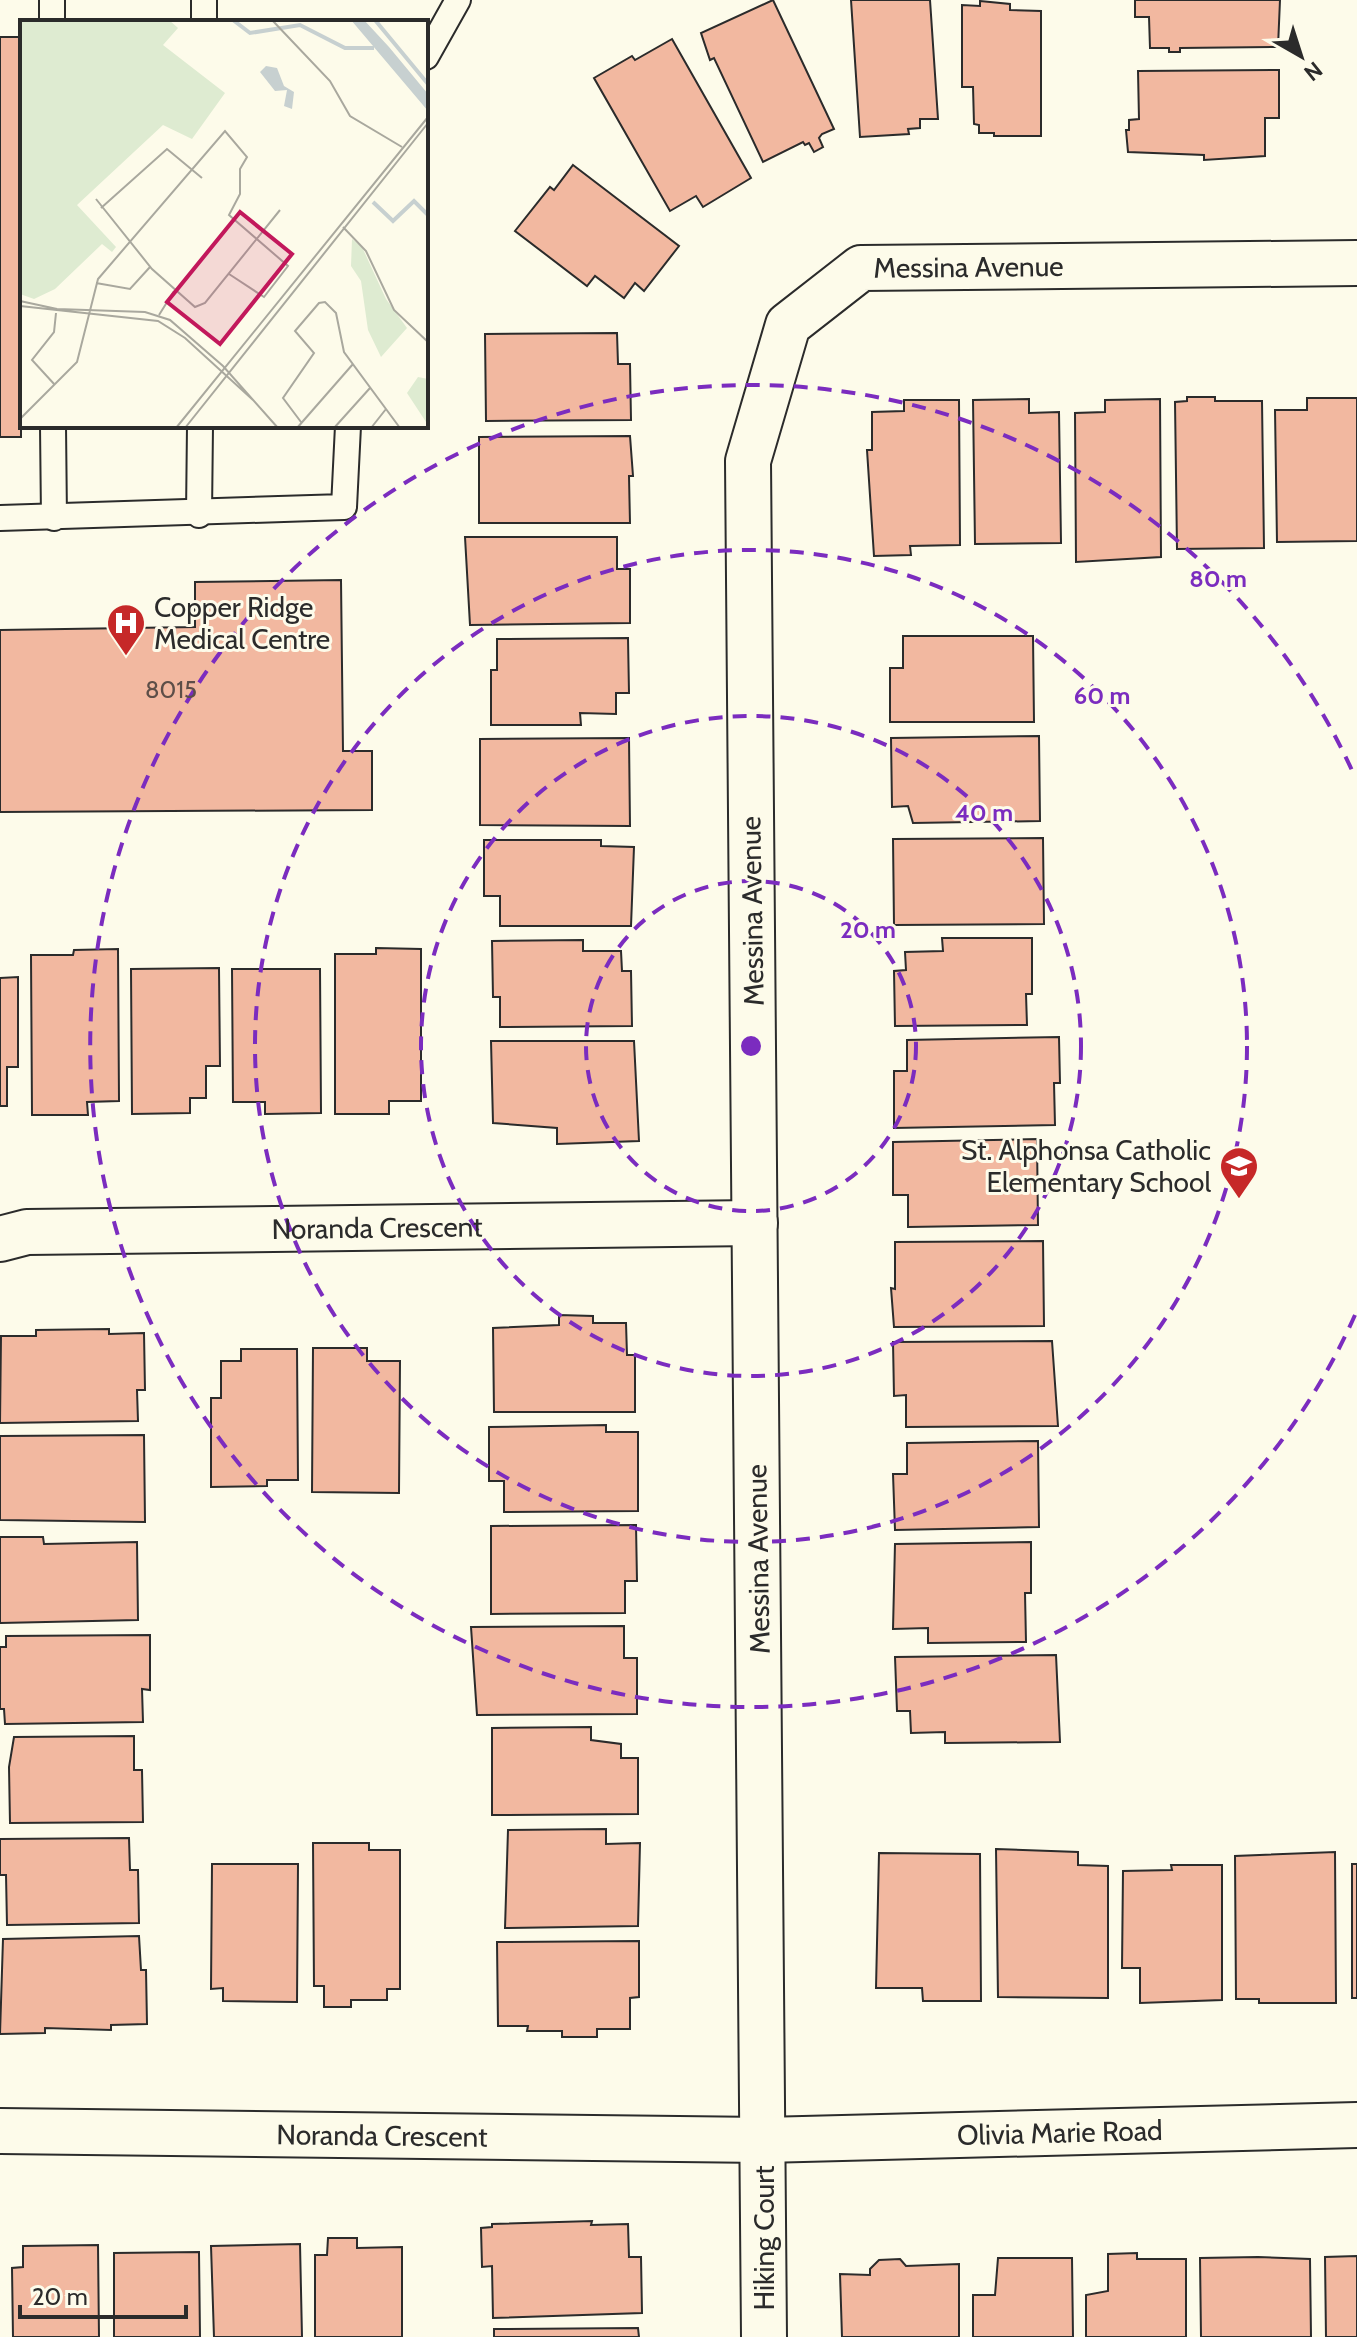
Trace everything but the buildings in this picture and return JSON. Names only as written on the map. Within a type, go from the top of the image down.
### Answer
[{"type":"street","name":"Messina Avenue","points":[[764,2140],[748,461],[788,325],[861,268],[1357,263]]},
{"type":"street","name":"Noranda Crescent","points":[[0,1239],[27,1232],[755,1223]]},
{"type":"street","name":"Olivia Marie Road","points":[[764,2140],[1357,2125]]},
{"type":"street","name":"Noranda Crescent","points":[[0,2131],[764,2140]]},
{"type":"street","name":"Hiking Court","points":[[764,2140],[764,2337]]},
{"type":"lane","points":[[428,53],[458,0]]},
{"type":"lane","points":[[53,428],[54,518]]},
{"type":"lane","points":[[199,515],[200,428]]},
{"type":"lane","points":[[0,518],[199,515],[344,507],[348,428]]},
{"type":"place","name":"Copper Ridge Medical Centre","points":[[126,657]]},
{"type":"place","name":"St. Alphonsa Catholic Elementary School","points":[[1239,1200]]}]
